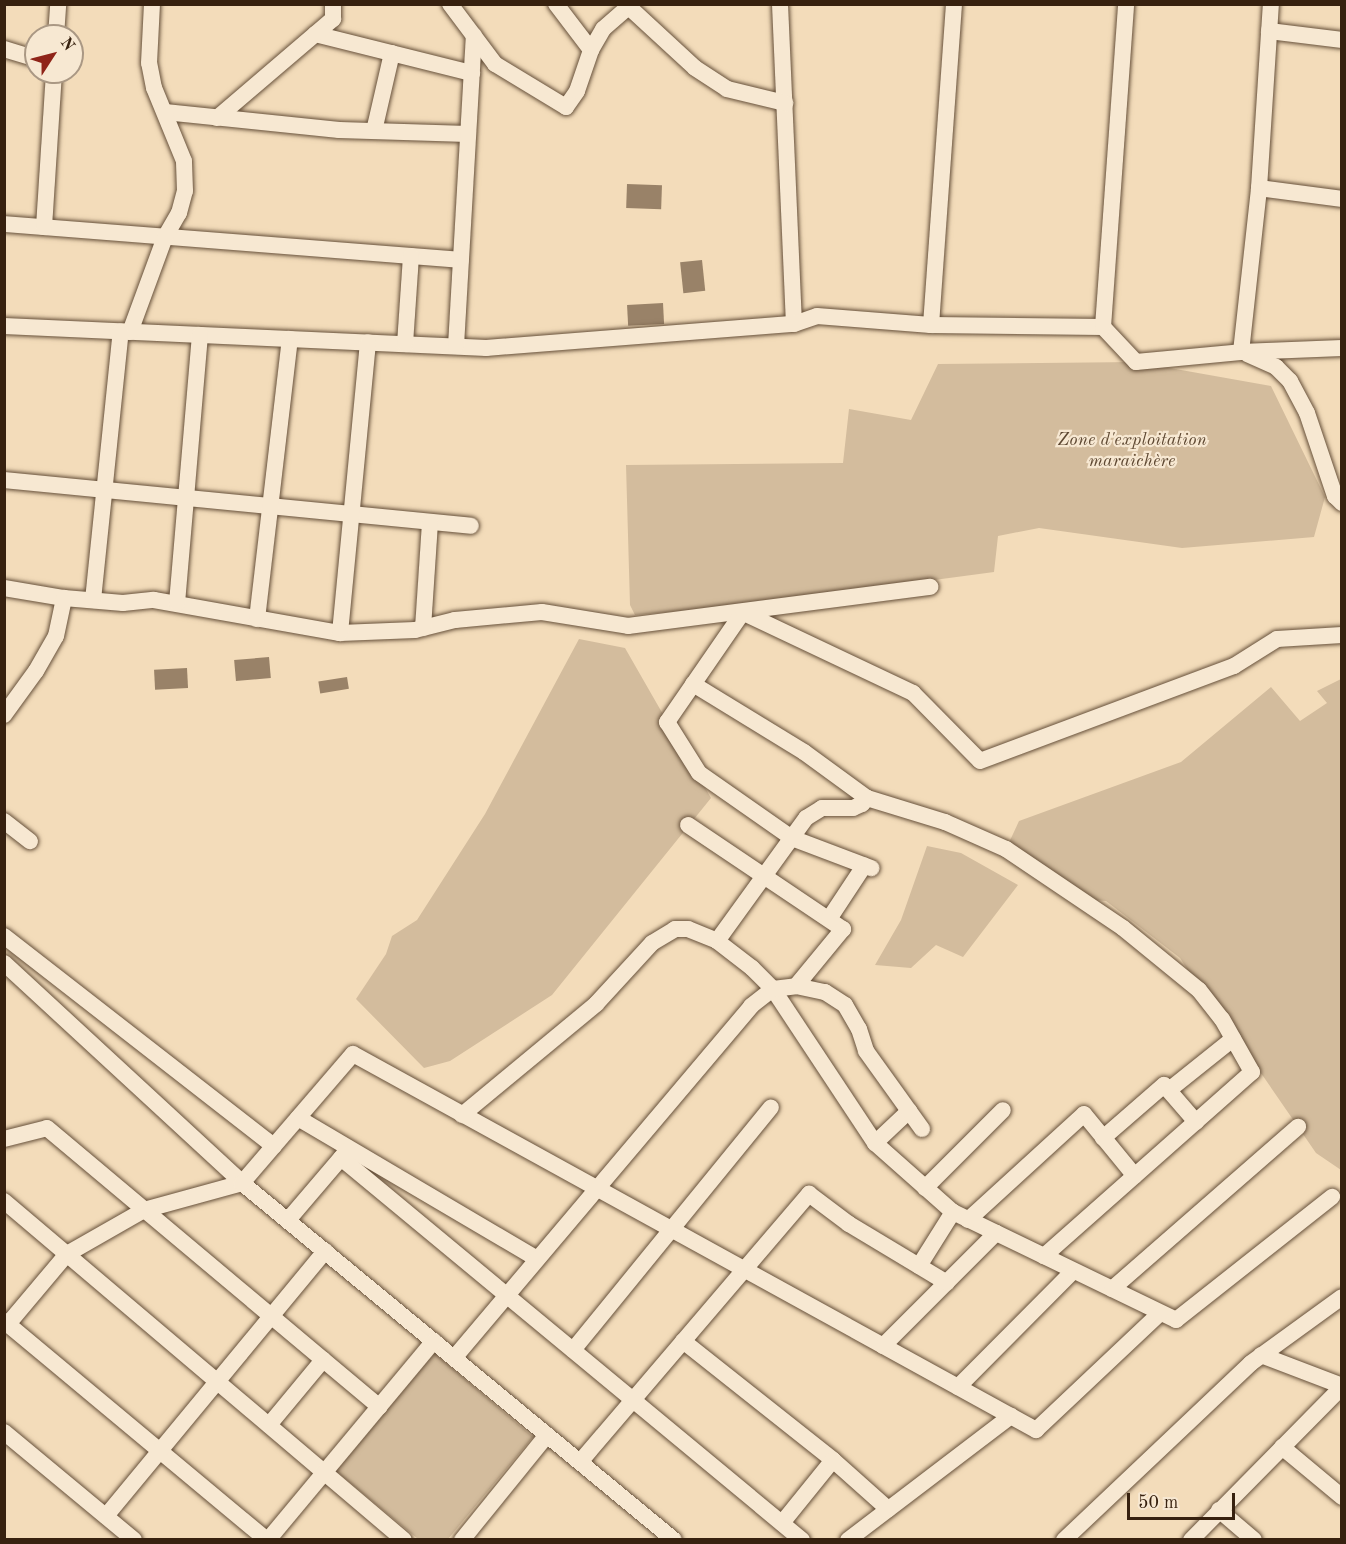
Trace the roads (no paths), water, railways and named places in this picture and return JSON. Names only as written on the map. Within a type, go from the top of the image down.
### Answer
[{"type":"street","points":[[57,24],[58,4]]},
{"type":"street","points":[[217,118],[333,19],[333,4]]},
{"type":"street","points":[[450,4],[495,64],[566,107],[577,91],[591,50],[603,29],[631,6],[695,68],[727,89],[784,103]]},
{"type":"street","points":[[556,4],[591,50]]},
{"type":"street","points":[[780,4],[794,324]]},
{"type":"street","points":[[931,325],[954,4]]},
{"type":"street","points":[[1103,327],[1126,4]]},
{"type":"street","points":[[1241,352],[1259,188],[1271,4]]},
{"type":"street","points":[[93,600],[104,490],[125,331],[165,237],[179,213],[185,191],[184,161],[154,88],[149,63],[148,6]]},
{"type":"street","points":[[1269,31],[1341,40]]},
{"type":"street","points":[[315,34],[472,73]]},
{"type":"street","points":[[456,346],[474,36]]},
{"type":"street","points":[[4,49],[24,55]]},
{"type":"street","points":[[374,131],[392,53]]},
{"type":"street","points":[[44,227],[53,84]]},
{"type":"street","points":[[165,112],[374,131],[468,134]]},
{"type":"street","points":[[1259,188],[1341,199]]},
{"type":"street","points":[[4,224],[461,260]]},
{"type":"street","points":[[405,344],[411,256]]},
{"type":"street","points":[[4,326],[486,348],[794,324],[818,316],[931,325],[1103,327],[1136,362],[1241,352],[1341,348]]},
{"type":"street","points":[[177,603],[200,335]]},
{"type":"street","points":[[257,619],[290,339]]},
{"type":"street","points":[[340,633],[368,342]]},
{"type":"street","points":[[1241,352],[1276,367],[1290,381],[1306,413],[1335,496],[1341,503]]},
{"type":"street","points":[[4,480],[471,526]]},
{"type":"street","points":[[423,628],[430,522]]},
{"type":"street","points":[[4,588],[64,598],[123,603],[154,600],[177,603],[340,633],[423,628],[455,620],[542,612],[628,627],[930,587]]},
{"type":"street","points":[[4,716],[36,671],[56,636],[64,598]]},
{"type":"street","points":[[743,612],[913,693],[980,761],[1233,666],[1277,639],[1341,635]]},
{"type":"street","points":[[743,612],[667,722],[699,773],[792,838],[867,867],[829,920]]},
{"type":"street","points":[[693,684],[804,753],[867,798],[955,826],[1001,846],[1032,865],[1124,928],[1199,990],[1222,1019],[1252,1072],[1044,1256]]},
{"type":"street","points":[[717,941],[792,838],[814,812],[822,808],[853,808],[862,804],[867,798]]},
{"type":"street","points":[[4,821],[30,841]]},
{"type":"street","points":[[688,825],[843,929],[796,986]]},
{"type":"street","points":[[462,1115],[596,1004],[652,943],[675,929],[688,929],[717,941],[752,968],[773,989],[875,1143],[925,1188],[960,1216],[1176,1320],[1332,1197]]},
{"type":"street","points":[[4,936],[274,1146]]},
{"type":"street","points":[[4,963],[242,1183],[674,1539]]},
{"type":"street","points":[[454,1358],[752,1006],[773,989],[796,986],[825,992],[845,1005],[859,1029],[866,1051],[922,1130]]},
{"type":"street","points":[[1169,1090],[1233,1039]]},
{"type":"street","points":[[434,1341],[268,1539],[6,1322],[67,1254],[144,1210],[242,1183],[353,1054],[1036,1430],[1160,1312]]},
{"type":"street","points":[[1103,1138],[1164,1085],[1196,1122]]},
{"type":"street","points":[[573,1350],[771,1107]]},
{"type":"street","points":[[925,1188],[1003,1110]]},
{"type":"street","points":[[875,1143],[909,1111]]},
{"type":"street","points":[[919,1266],[960,1216],[1084,1114],[1135,1176]]},
{"type":"street","points":[[298,1118],[345,1153],[507,1296],[802,1539]]},
{"type":"street","points":[[1112,1289],[1298,1127]]},
{"type":"street","points":[[4,1139],[47,1128],[379,1407]]},
{"type":"street","points":[[288,1220],[345,1153]]},
{"type":"street","points":[[345,1153],[537,1259]]},
{"type":"street","points":[[580,1462],[809,1194],[849,1224],[947,1282]]},
{"type":"street","points":[[4,1201],[13,1217],[67,1254],[404,1539]]},
{"type":"street","points":[[883,1346],[996,1233]]},
{"type":"street","points":[[106,1516],[325,1251]]},
{"type":"street","points":[[958,1387],[1073,1270]]},
{"type":"street","points":[[1064,1539],[1261,1355],[1341,1297]]},
{"type":"street","points":[[683,1341],[833,1460],[888,1509]]},
{"type":"street","points":[[1191,1539],[1341,1386],[1261,1355]]},
{"type":"street","points":[[269,1425],[323,1360]]},
{"type":"street","points":[[848,1539],[1011,1416]]},
{"type":"street","points":[[4,1431],[134,1539]]},
{"type":"street","points":[[462,1539],[547,1435]]},
{"type":"street","points":[[1282,1447],[1341,1497]]},
{"type":"street","points":[[782,1523],[833,1460]]},
{"type":"street","points":[[1220,1510],[1254,1539]]},
{"type":"park label","name":"Zone d'exploitation maraichère","points":[[1132,451]]}]
